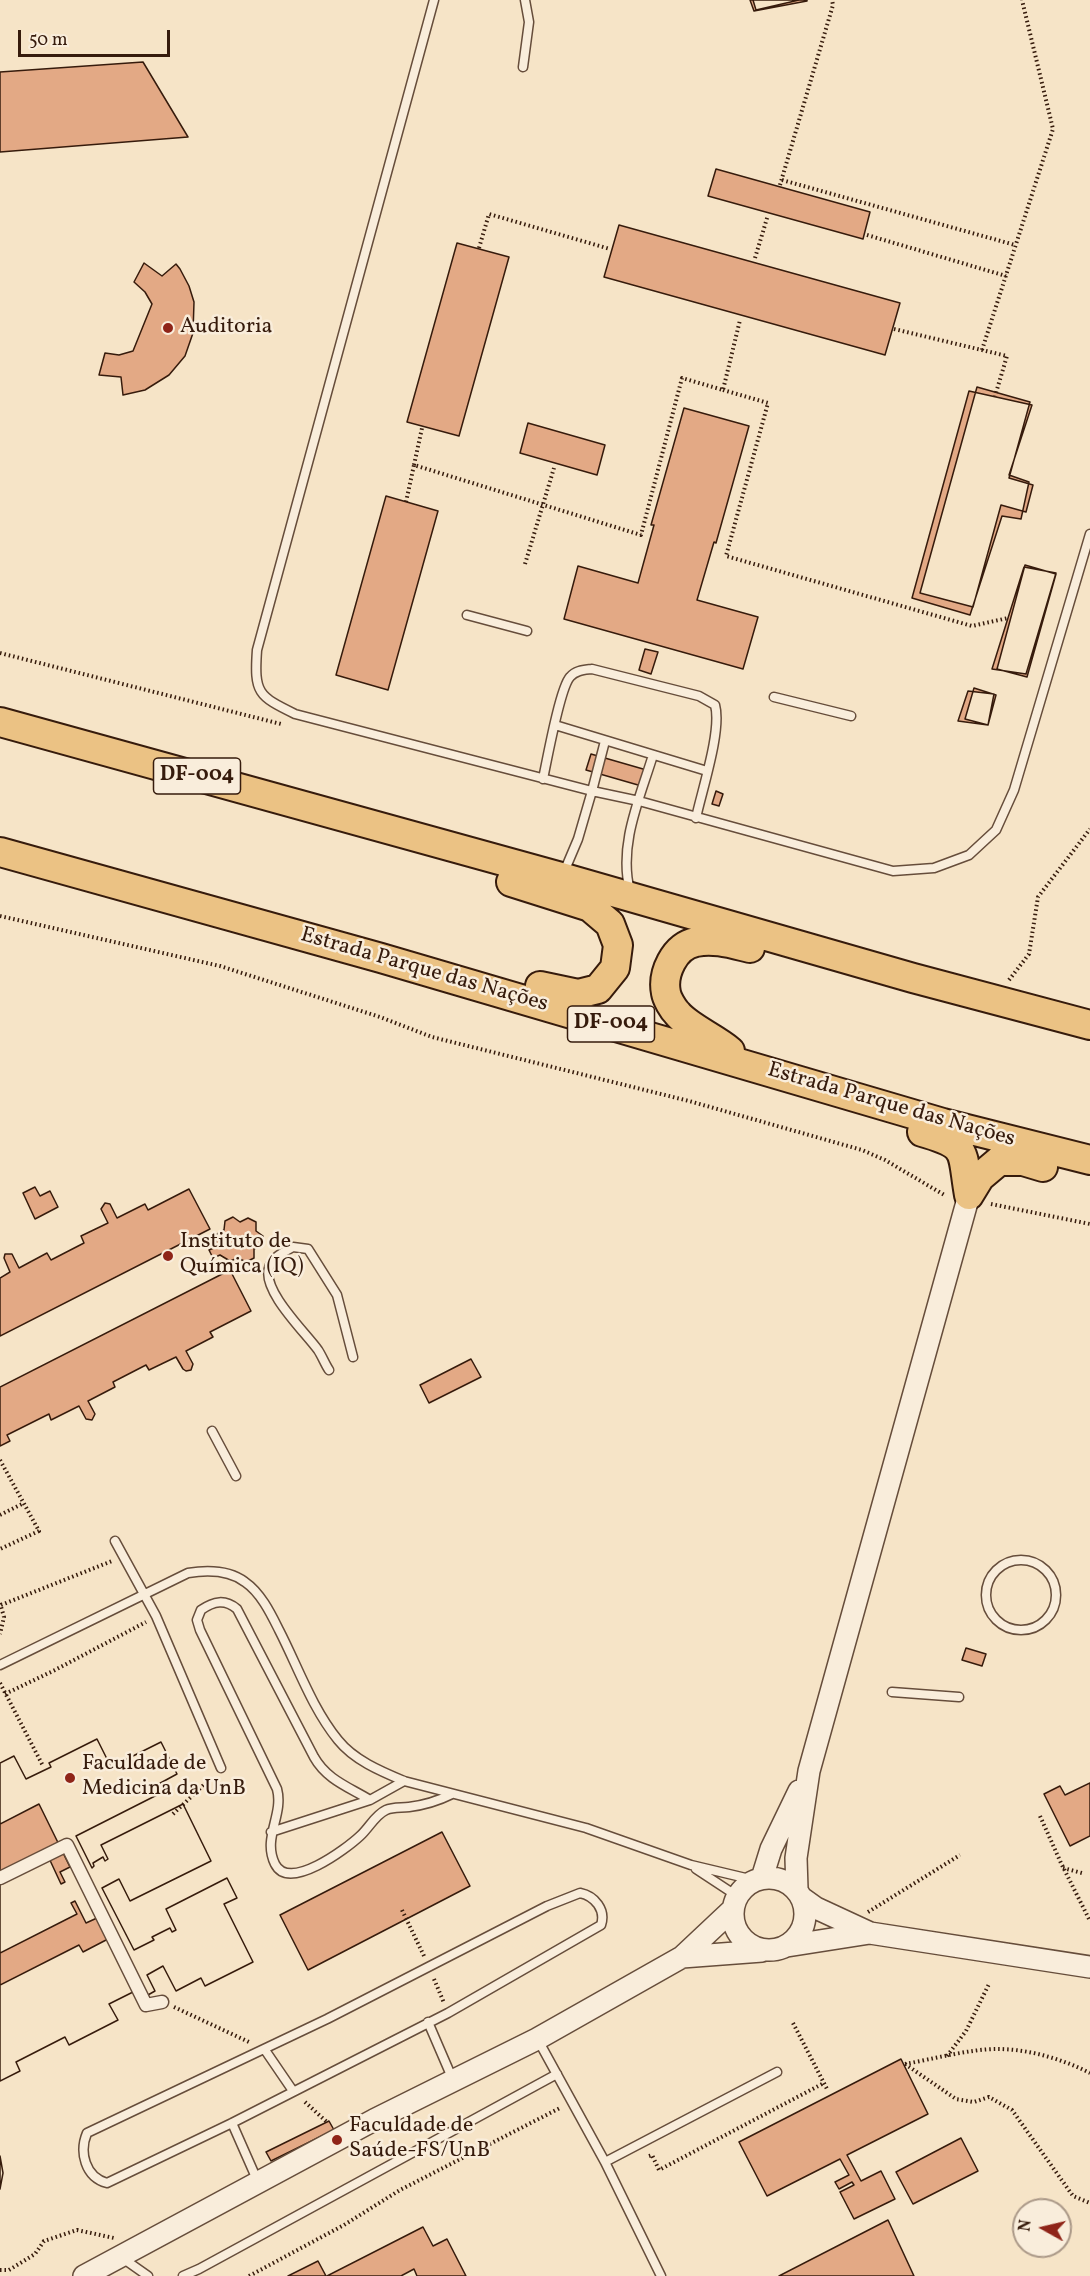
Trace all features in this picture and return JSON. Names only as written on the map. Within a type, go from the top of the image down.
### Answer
[{"type":"highway","name":"DF-004","points":[[0,722],[561,877],[913,978],[1090,1025]]},
{"type":"highway","points":[[381,958],[459,966],[578,994],[598,988],[615,968],[618,945],[610,924],[590,907],[451,863],[394,831]]},
{"type":"highway","name":"Estrada Parque das Nações","points":[[0,852],[381,958],[943,1123],[1090,1161]]},
{"type":"highway","points":[[913,978],[890,982],[868,979],[737,945],[711,941],[693,942],[676,954],[667,971],[666,994],[678,1015],[717,1040],[761,1085],[789,1096],[955,1143],[963,1154],[967,1198]]},
{"type":"highway","points":[[967,1198],[980,1177],[999,1161],[1023,1161],[1090,1179]]},
{"type":"street","points":[[787,1946],[800,1934],[804,1925],[805,1907],[799,1894],[796,1858],[809,1772],[967,1198]]},
{"type":"street","points":[[758,1879],[809,1772]]},
{"type":"street","points":[[0,1878],[67,1845],[146,2005],[162,2002]]},
{"type":"street","points":[[84,2276],[118,2247],[258,2182],[374,2120],[537,2039],[682,1958],[735,1903],[745,1886],[758,1879],[774,1878],[786,1881],[816,1908],[870,1933]]},
{"type":"street","points":[[735,1903],[735,1929],[747,1943],[764,1951]]},
{"type":"street","points":[[682,1958],[776,1950],[787,1946],[870,1933],[1090,1967]]},
{"type":"lane","points":[[434,0],[257,650],[255,677],[268,701],[296,714],[543,779],[639,801],[893,871],[934,868],[969,855],[996,830],[1014,790],[1090,534]]},
{"type":"lane","points":[[523,67],[529,22],[525,0]]},
{"type":"lane","points":[[467,615],[527,631]]},
{"type":"lane","points":[[543,779],[555,725],[569,678],[578,671],[592,669],[699,696],[715,705],[717,714],[696,818]]},
{"type":"lane","points":[[774,697],[850,716]]},
{"type":"lane","points":[[555,725],[707,771]]},
{"type":"lane","points":[[561,877],[578,839],[605,741]]},
{"type":"lane","points":[[632,897],[626,875],[627,854],[632,822],[653,755]]},
{"type":"lane","points":[[329,1370],[319,1351],[285,1310],[268,1279],[271,1262],[293,1247],[302,1247],[313,1254],[337,1295],[353,1358]]},
{"type":"lane","points":[[212,1431],[236,1476]]},
{"type":"lane","points":[[115,1541],[156,1616],[221,1768]]},
{"type":"lane","points":[[1025,1560],[1036,1563],[1052,1580],[1055,1602],[1043,1622],[1033,1628],[1022,1630],[1000,1623],[992,1615],[987,1605],[986,1594],[994,1573],[1002,1565],[1025,1560]]},
{"type":"lane","points":[[0,1665],[188,1573],[208,1570],[244,1581],[259,1595],[273,1618],[312,1698],[338,1741],[375,1769],[404,1781],[586,1828],[691,1865],[758,1879]]},
{"type":"lane","points":[[370,1800],[339,1783],[320,1767],[237,1609],[224,1602],[209,1604],[198,1614],[200,1630],[279,1796],[278,1813],[269,1843],[274,1864],[283,1873],[294,1875],[315,1866],[347,1846],[383,1812],[426,1804],[452,1794]]},
{"type":"lane","points":[[891,1692],[959,1697]]},
{"type":"lane","points":[[272,1832],[370,1800],[404,1781]]},
{"type":"lane","points":[[691,1865],[735,1903]]},
{"type":"lane","points":[[580,1893],[588,1894],[600,1907],[604,1917],[601,1926],[448,2013],[232,2123],[107,2183],[99,2181],[86,2165],[83,2151],[87,2133],[265,2050],[547,1906],[580,1893]]},
{"type":"lane","points":[[428,2022],[453,2081]]},
{"type":"lane","points":[[537,2039],[605,2162],[661,2276]]},
{"type":"lane","points":[[265,2050],[292,2091]]},
{"type":"lane","points":[[605,2162],[777,2072]]},
{"type":"lane","points":[[183,2276],[557,2074]]},
{"type":"lane","points":[[232,2123],[258,2182]]},
{"type":"lane","points":[[118,2247],[148,2276]]},
{"type":"path","points":[[780,185],[833,5],[832,0]]},
{"type":"path","points":[[982,350],[1053,129],[1022,0]]},
{"type":"path","points":[[782,180],[1015,245]]},
{"type":"path","points":[[479,248],[489,214],[610,249]]},
{"type":"path","points":[[755,258],[768,215]]},
{"type":"path","points":[[867,235],[1006,276]]},
{"type":"path","points":[[723,390],[740,320]]},
{"type":"path","points":[[894,329],[1007,356],[995,396]]},
{"type":"path","points":[[414,465],[641,535],[682,378],[768,403],[726,556],[972,626],[1008,618]]},
{"type":"path","points":[[406,502],[422,428]]},
{"type":"path","points":[[525,564],[554,468]]},
{"type":"path","points":[[995,998],[1029,954],[1038,897],[1090,829]]},
{"type":"path","points":[[0,916],[220,966],[380,1017],[432,1037],[699,1104],[851,1147],[967,1198],[1090,1224]]},
{"type":"path","points":[[0,1460],[39,1531],[0,1550]]},
{"type":"path","points":[[0,1515],[24,1503]]},
{"type":"path","points":[[0,1634],[4,1617],[0,1604],[124,1556]]},
{"type":"path","points":[[5,1694],[93,1651],[156,1616]]},
{"type":"path","points":[[0,1683],[43,1766]]},
{"type":"path","points":[[173,1814],[221,1768]]},
{"type":"path","points":[[1040,1816],[1062,1867],[1090,1921]]},
{"type":"path","points":[[850,1923],[960,1855]]},
{"type":"path","points":[[1062,1867],[1082,1873]]},
{"type":"path","points":[[946,2057],[966,2031],[988,1984]]},
{"type":"path","points":[[162,2002],[265,2050]]},
{"type":"path","points":[[793,2023],[826,2089]]},
{"type":"path","points":[[1090,2073],[1071,2063],[1024,2051],[995,2049],[905,2064],[956,2099],[974,2102],[990,2097],[1012,2110],[1073,2196],[1090,2203]]},
{"type":"path","points":[[612,2177],[652,2155],[659,2170],[824,2083]]},
{"type":"path","points":[[292,2091],[331,2125]]},
{"type":"path","points":[[249,2276],[344,2225],[400,2190],[560,2107],[565,2118]]},
{"type":"path","points":[[0,2270],[9,2270],[35,2254],[44,2241],[77,2230],[118,2247]]},
{"type":"building","points":[[750,0],[807,0],[807,1],[754,11]]},
{"type":"building","points":[[753,0],[799,0],[756,10]]},
{"type":"building","points":[[143,62],[188,137],[0,152],[0,72]]},
{"type":"building","points":[[716,169],[870,212],[863,239],[708,196]]},
{"type":"building","points":[[619,225],[900,303],[885,355],[604,277]]},
{"type":"building","points":[[457,243],[509,257],[459,436],[407,422]]},
{"type":"building","name":"Auditoria","points":[[144,263],[162,276],[176,264],[180,269],[194,302],[193,333],[185,356],[169,375],[145,390],[123,395],[121,377],[99,375],[105,353],[119,355],[133,351],[152,304],[145,292],[134,282]]},
{"type":"building","points":[[977,387],[1030,402],[1009,478],[1033,485],[1026,512],[1001,505],[973,607],[920,593]]},
{"type":"building","points":[[969,391],[1032,405],[1009,475],[1029,482],[1021,519],[1002,516],[970,615],[912,598]]},
{"type":"building","points":[[684,408],[749,426],[716,543],[714,542],[697,600],[758,617],[743,669],[564,619],[578,566],[638,583],[654,525],[651,525]]},
{"type":"building","points":[[528,423],[605,445],[597,475],[520,453]]},
{"type":"building","points":[[386,496],[438,511],[388,690],[336,675]]},
{"type":"building","points":[[1025,565],[1056,574],[1027,677],[997,669]]},
{"type":"building","points":[[1024,567],[1056,573],[1026,674],[992,669]]},
{"type":"building","points":[[645,649],[658,652],[651,674],[639,670]]},
{"type":"building","points":[[974,688],[996,695],[988,725],[965,719]]},
{"type":"building","points":[[968,691],[994,694],[988,725],[958,721]]},
{"type":"building","points":[[591,754],[650,771],[645,787],[586,770]]},
{"type":"building","points":[[716,791],[723,794],[719,806],[712,804]]},
{"type":"building","points":[[35,1187],[40,1196],[50,1191],[58,1207],[35,1219],[23,1193]]},
{"type":"building","name":"Instituto de Química (IQ)","points":[[189,1189],[210,1229],[0,1336],[0,1278],[10,1272],[4,1258],[5,1254],[12,1254],[19,1268],[47,1253],[51,1260],[84,1243],[81,1236],[108,1223],[101,1209],[105,1203],[110,1204],[117,1218],[145,1204],[148,1210]]},
{"type":"building","points":[[233,1217],[240,1222],[248,1218],[256,1222],[256,1231],[263,1236],[262,1245],[254,1249],[254,1258],[246,1262],[238,1258],[230,1261],[220,1255],[213,1258],[209,1250],[216,1247],[217,1234],[224,1230],[225,1221]]},
{"type":"building","points":[[230,1270],[251,1311],[210,1332],[213,1337],[186,1351],[193,1364],[191,1370],[183,1369],[176,1357],[149,1370],[146,1365],[113,1382],[115,1387],[88,1401],[95,1414],[92,1420],[86,1419],[79,1406],[51,1420],[49,1414],[7,1435],[10,1441],[0,1446],[0,1387]]},
{"type":"building","points":[[471,1359],[481,1377],[429,1403],[420,1385]]},
{"type":"building","points":[[966,1648],[986,1654],[982,1666],[962,1660]]},
{"type":"building","points":[[97,1739],[111,1767],[161,1742],[177,1774],[153,1787],[157,1795],[76,1836],[92,1868],[93,1863],[103,1857],[105,1861],[108,1859],[101,1845],[183,1804],[211,1861],[130,1901],[119,1879],[102,1888],[134,1950],[154,1940],[152,1937],[170,1928],[172,1932],[176,1930],[166,1909],[227,1878],[237,1898],[224,1904],[253,1962],[205,1986],[201,1978],[176,1991],[163,1966],[147,1975],[155,1991],[139,2000],[135,1991],[109,2004],[118,2020],[69,2045],[65,2037],[16,2062],[20,2071],[0,2081],[0,1985],[79,1945],[83,1952],[108,1939],[97,1918],[86,1923],[75,1901],[71,1903],[77,1914],[0,1953],[0,1880],[48,1856],[61,1884],[65,1882],[60,1872],[70,1867],[39,1804],[0,1824],[0,1763],[14,1756],[26,1779],[51,1767],[49,1763]]},
{"type":"building","points":[[97,1739],[111,1767],[161,1742],[177,1774],[153,1787],[157,1795],[76,1836],[92,1868],[93,1863],[103,1857],[105,1861],[108,1859],[101,1845],[183,1804],[211,1861],[130,1901],[119,1879],[102,1888],[134,1950],[154,1940],[152,1937],[170,1928],[172,1932],[176,1930],[166,1909],[227,1878],[237,1898],[224,1904],[253,1962],[205,1986],[201,1978],[176,1991],[163,1966],[147,1975],[155,1991],[139,2000],[135,1991],[109,2004],[118,2020],[69,2045],[65,2037],[16,2062],[20,2071],[0,2081],[0,1763],[14,1756],[26,1779],[51,1767],[49,1763]]},
{"type":"building","points":[[1090,1783],[1090,1836],[1070,1846],[1044,1794],[1060,1786],[1065,1795]]},
{"type":"building","points":[[442,1832],[470,1886],[308,1970],[280,1915]]},
{"type":"building","points":[[901,2059],[928,2114],[847,2155],[861,2181],[881,2171],[895,2199],[854,2219],[840,2192],[854,2185],[852,2182],[839,2189],[835,2182],[849,2175],[840,2159],[767,2196],[739,2142]]},
{"type":"building","points":[[329,2121],[334,2130],[271,2161],[266,2152]]},
{"type":"building","points":[[961,2138],[978,2171],[913,2204],[896,2172]]},
{"type":"building","points":[[0,2156],[3,2173],[0,2189]]},
{"type":"building","points":[[0,2156],[3,2173],[0,2189]]},
{"type":"building","points":[[888,2220],[914,2276],[779,2276]]},
{"type":"building","points":[[423,2227],[433,2246],[447,2239],[466,2276],[417,2276],[414,2269],[401,2276],[327,2276]]},
{"type":"building","points":[[318,2261],[326,2276],[288,2276]]},
{"type":"place","name":"Auditoria","points":[[168,328]]},
{"type":"place","name":"Instituto de Química (IQ)","points":[[168,1256]]},
{"type":"place","name":"Faculdade de Medicina da UnB","points":[[70,1778]]},
{"type":"place","name":"Faculdade de Saúde-FS/UnB","points":[[337,2140]]}]
